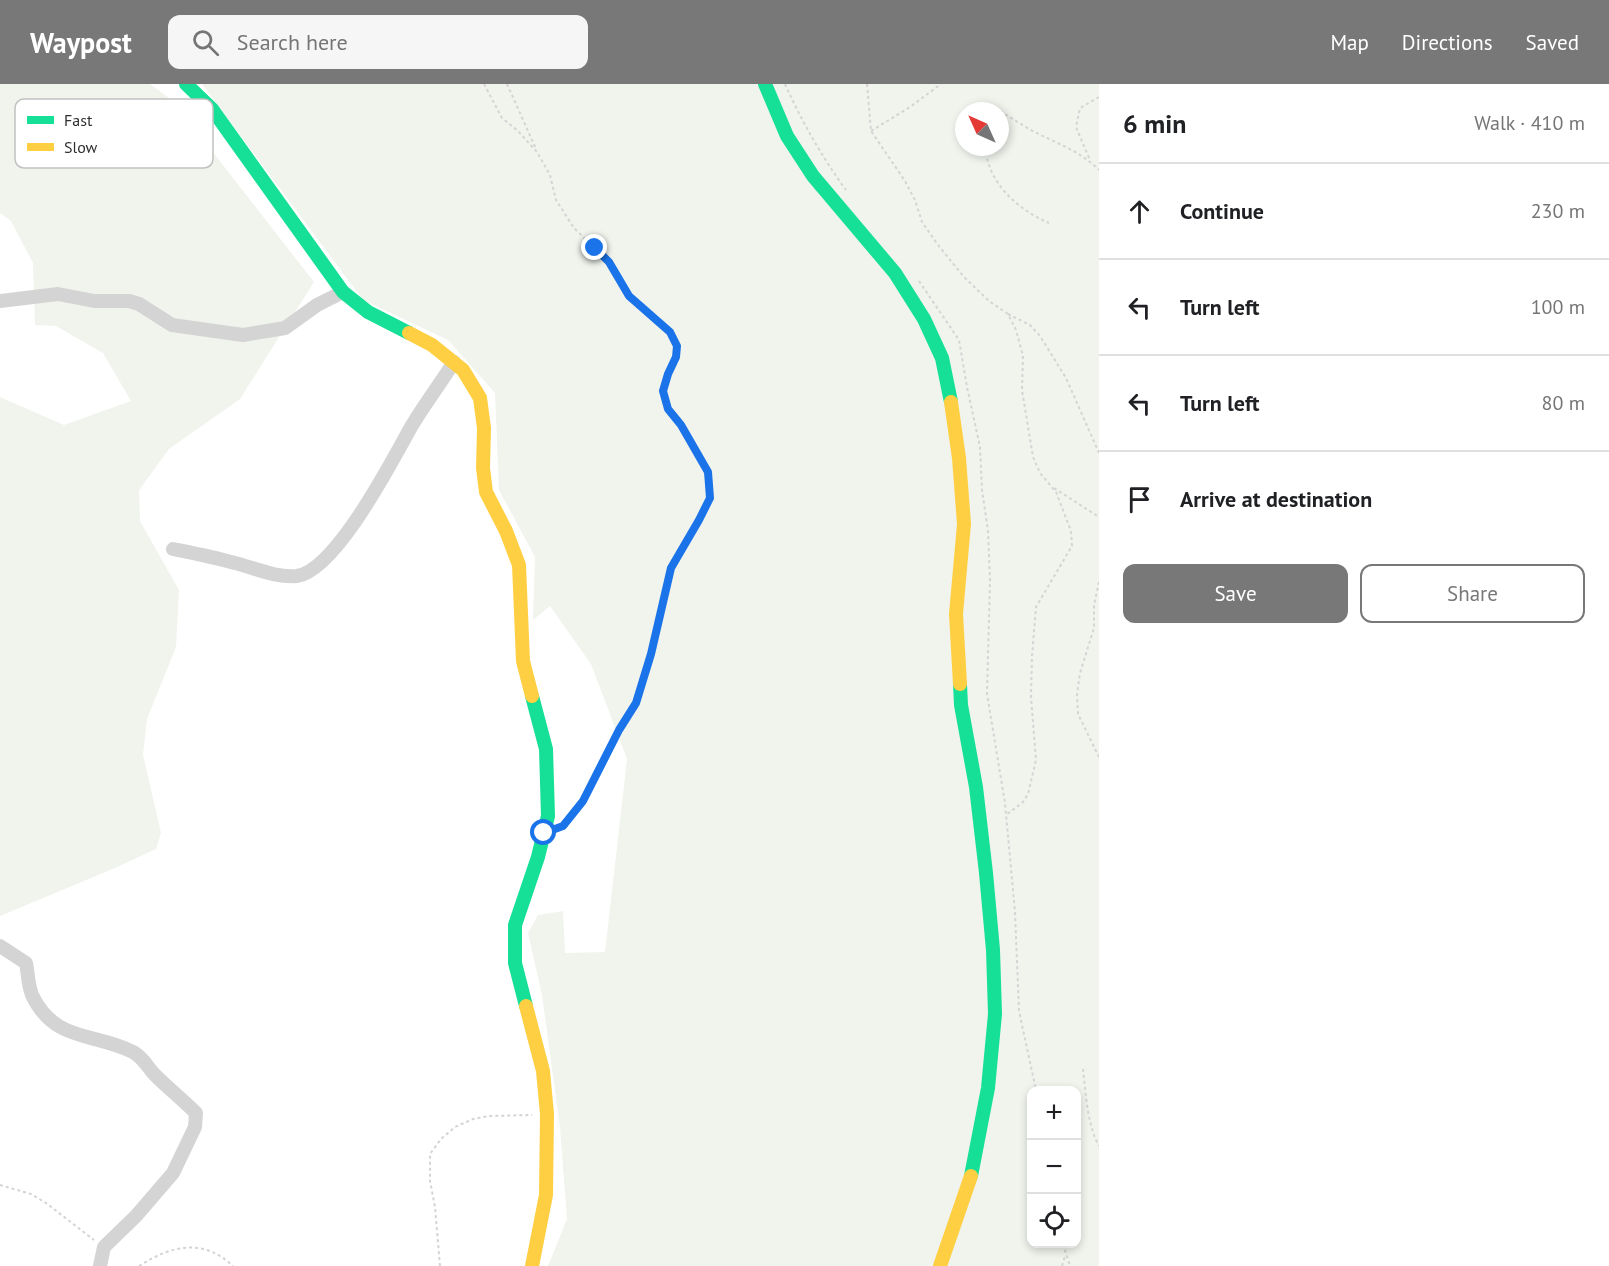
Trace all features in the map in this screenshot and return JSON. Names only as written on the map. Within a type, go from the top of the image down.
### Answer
[{"type":"street","points":[[186,84],[202,99]]},
{"type":"street","points":[[765,84],[787,136],[813,176],[895,273],[924,319],[942,358],[954,419],[964,524],[956,614],[961,705],[976,787],[986,873],[993,950],[994,1014],[988,1088],[974,1168],[940,1266]]},
{"type":"street","points":[[213,110],[343,292],[368,312],[432,345],[454,362],[463,370],[480,398],[484,429],[483,468],[486,492],[506,531],[519,565],[524,661],[546,749],[548,816],[538,857],[515,925],[515,963],[543,1071],[547,1114],[546,1195],[532,1266]]},
{"type":"street","points":[[0,300],[58,294],[94,301],[129,301],[139,304],[172,325],[243,335],[285,328],[317,305],[343,292]]},
{"type":"street","points":[[173,549],[235,562],[283,577],[300,575],[313,570],[371,499],[412,427],[454,362]]},
{"type":"street","points":[[0,946],[26,963],[31,993],[41,1010],[55,1023],[65,1031],[132,1052],[144,1060],[152,1073],[196,1113],[195,1127],[172,1173],[136,1216],[104,1247],[100,1266]]},
{"type":"path","points":[[484,84],[502,118],[518,131],[537,152]]},
{"type":"path","points":[[507,84],[537,152],[550,175],[556,200],[574,228],[609,262],[629,296],[670,332],[677,346],[676,357],[663,391],[668,409],[681,425],[708,472],[710,498],[671,568],[651,654],[636,703],[619,730],[583,801],[563,826],[544,833]]},
{"type":"path","points":[[867,84],[871,131],[905,181],[915,200],[922,222],[964,277],[989,301],[1008,314],[1020,318],[1040,336],[1066,378],[1099,453]]},
{"type":"path","points":[[871,131],[910,107],[941,84]]},
{"type":"path","points":[[1089,160],[1076,126],[1080,108],[1099,97]]},
{"type":"path","points":[[1009,116],[1089,160],[1099,170]]},
{"type":"path","points":[[987,156],[994,178],[1010,197],[1031,215],[1049,223]]},
{"type":"path","points":[[1006,815],[1023,802],[1028,794],[1036,760],[1031,697],[1036,608],[1072,546],[1071,531],[1064,509],[1056,492],[1040,473],[1033,457],[1022,390],[1023,356],[1016,330],[1008,314]]},
{"type":"path","points":[[1050,485],[1099,517]]},
{"type":"path","points":[[1099,582],[1094,605],[1094,628],[1080,673],[1077,694],[1078,714],[1099,757]]},
{"type":"path","points":[[1083,1069],[1094,1138],[1099,1146]]},
{"type":"path","points":[[440,1266],[435,1207],[430,1181],[430,1155],[441,1139],[455,1127],[473,1119],[489,1116],[547,1114]]},
{"type":"path","points":[[0,1185],[31,1194],[104,1247]]},
{"type":"path","points":[[139,1266],[169,1251],[193,1246],[216,1252],[233,1266]]},
{"type":"path","points":[[1064,1248],[1070,1266]]},
{"type":"path","points":[[1062,1266],[1065,1256]]},
{"type":"shaded area","points":[[0,84],[150,84],[170,99],[15,99],[15,168],[213,168],[213,152],[314,282],[240,399],[169,449],[139,490],[140,521],[179,590],[176,647],[147,719],[143,755],[161,833],[156,849],[0,916],[0,397],[64,425],[131,401],[103,353],[56,326],[35,325],[33,263],[11,221],[0,213]]},
{"type":"shaded area","points":[[202,84],[1099,84],[1099,1266],[548,1266],[567,1219],[560,1127],[542,995],[528,933],[538,915],[563,911],[565,953],[605,952],[627,759],[591,664],[550,606],[533,620],[535,557],[499,490],[495,393],[448,340],[363,300]]},
{"type":"traffic: fast","points":[[186,84],[202,99]]},
{"type":"traffic: fast","points":[[765,84],[787,136],[813,176],[895,273],[924,319],[942,358],[951,402]]},
{"type":"traffic: fast","points":[[213,110],[343,292],[368,312],[409,333]]},
{"type":"traffic: fast","points":[[960,684],[961,705],[976,787],[986,873],[993,950],[995,1014],[988,1088],[971,1176]]},
{"type":"traffic: fast","points":[[526,1006],[515,963],[515,925],[538,857],[548,816],[546,749],[532,696]]},
{"type":"traffic: slow","points":[[409,333],[432,345],[463,370],[480,398],[484,428],[483,468],[486,492],[506,531],[519,565],[523,661],[532,696]]},
{"type":"traffic: slow","points":[[951,402],[959,458],[964,524],[956,614],[960,684]]},
{"type":"traffic: slow","points":[[526,1006],[543,1071],[547,1114],[546,1195],[532,1266]]},
{"type":"traffic: slow","points":[[940,1266],[971,1176]]},
{"type":"route","points":[[544,833],[563,826],[583,801],[619,730],[636,703],[651,654],[671,568],[710,498],[708,472],[681,425],[668,409],[663,391],[676,357],[677,346],[670,332],[629,296],[620,277],[595,248]]}]
